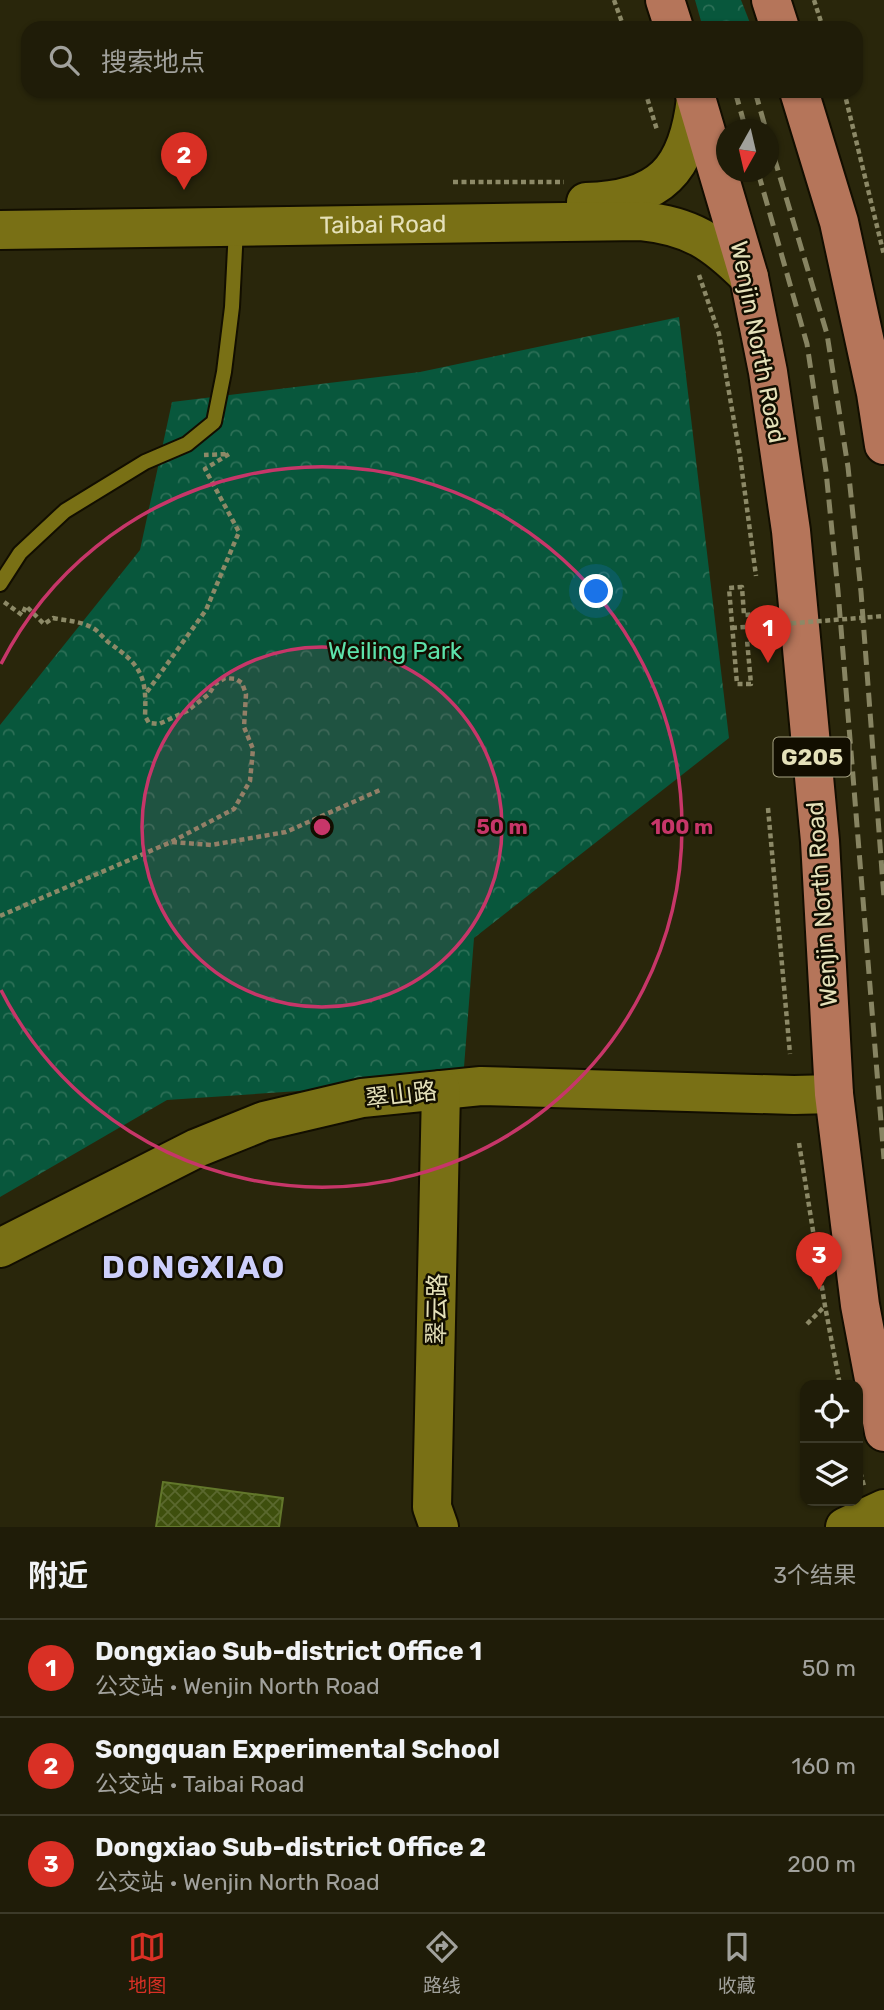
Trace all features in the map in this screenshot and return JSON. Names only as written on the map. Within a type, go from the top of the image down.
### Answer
[{"type":"highway","points":[[665,0],[672,21]]},
{"type":"highway","points":[[771,0],[778,21]]},
{"type":"highway","name":"Wenjin North Road","points":[[696,98],[749,277],[768,372],[791,531],[820,841],[834,1094],[860,1305],[884,1432]]},
{"type":"highway","points":[[801,98],[839,222],[876,393],[884,445]]},
{"type":"main road","name":"Taibai Road","points":[[0,205],[612,200],[645,191],[672,171],[684,155],[688,144],[694,98]]},
{"type":"main road","name":"Taibai Road","points":[[0,230],[622,220],[679,227],[728,256],[749,277]]},
{"type":"main road","name":"翠山路","points":[[0,1248],[197,1148],[264,1121],[362,1098],[481,1086],[834,1094]]},
{"type":"main road","name":"翠云路","points":[[439,1527],[432,1507],[441,1090]]},
{"type":"main road","points":[[845,1527],[875,1500]]},
{"type":"lane","points":[[0,584],[20,553],[65,511],[145,462],[187,444],[214,422],[224,372],[232,307],[237,227]]},
{"type":"path","points":[[614,0],[622,21]]},
{"type":"path","points":[[814,0],[822,21]]},
{"type":"path","points":[[647,98],[658,140]]},
{"type":"path","points":[[846,98],[884,255]]},
{"type":"path","points":[[453,181],[574,182]]},
{"type":"path","points":[[698,272],[719,334],[740,456],[756,576]]},
{"type":"path","points":[[146,693],[206,610],[239,532],[205,469]]},
{"type":"path","points":[[759,614],[744,615],[742,587],[729,588],[737,684],[751,684],[747,640],[761,639]]},
{"type":"path","points":[[0,599],[22,615],[26,606],[44,624],[53,618],[78,621],[95,629],[131,659],[139,671],[146,693],[145,716],[154,724],[187,711],[225,678],[236,679],[242,683],[246,694],[244,727],[253,749],[250,781],[234,809],[172,842],[0,916]]},
{"type":"path","points":[[732,628],[884,616]]},
{"type":"path","points":[[172,842],[211,845],[286,832],[380,790]]},
{"type":"path","points":[[768,808],[790,1054]]},
{"type":"path","points":[[799,1143],[839,1380]]},
{"type":"path","points":[[807,1324],[825,1307]]},
{"type":"path","points":[[863,1475],[875,1500]]},
{"type":"green space","points":[[695,0],[741,0],[749,21],[701,21]]},
{"type":"green space","name":"Weiling Park","points":[[679,317],[729,738],[474,938],[463,1080],[167,1100],[0,1197],[0,725],[140,550],[172,402],[420,372]]},
{"type":"building","points":[[163,1482],[283,1498],[279,1527],[156,1527]]},
{"type":"railway","points":[[737,98],[743,119]]},
{"type":"railway","points":[[757,98],[763,119]]},
{"type":"railway","points":[[779,174],[827,334],[848,467],[861,592],[884,898]]},
{"type":"railway","points":[[761,182],[807,344],[826,471],[884,1159]]},
{"type":"place","name":"Songquan Experimental School","points":[[184,190]]},
{"type":"place","name":"Dongxiao Sub-district Office 1","points":[[768,663]]},
{"type":"place","name":"Dongxiao Sub-district Office 2","points":[[819,1290]]},
{"type":"district","name":"DONGXIAO","points":[[194,1267]]}]
